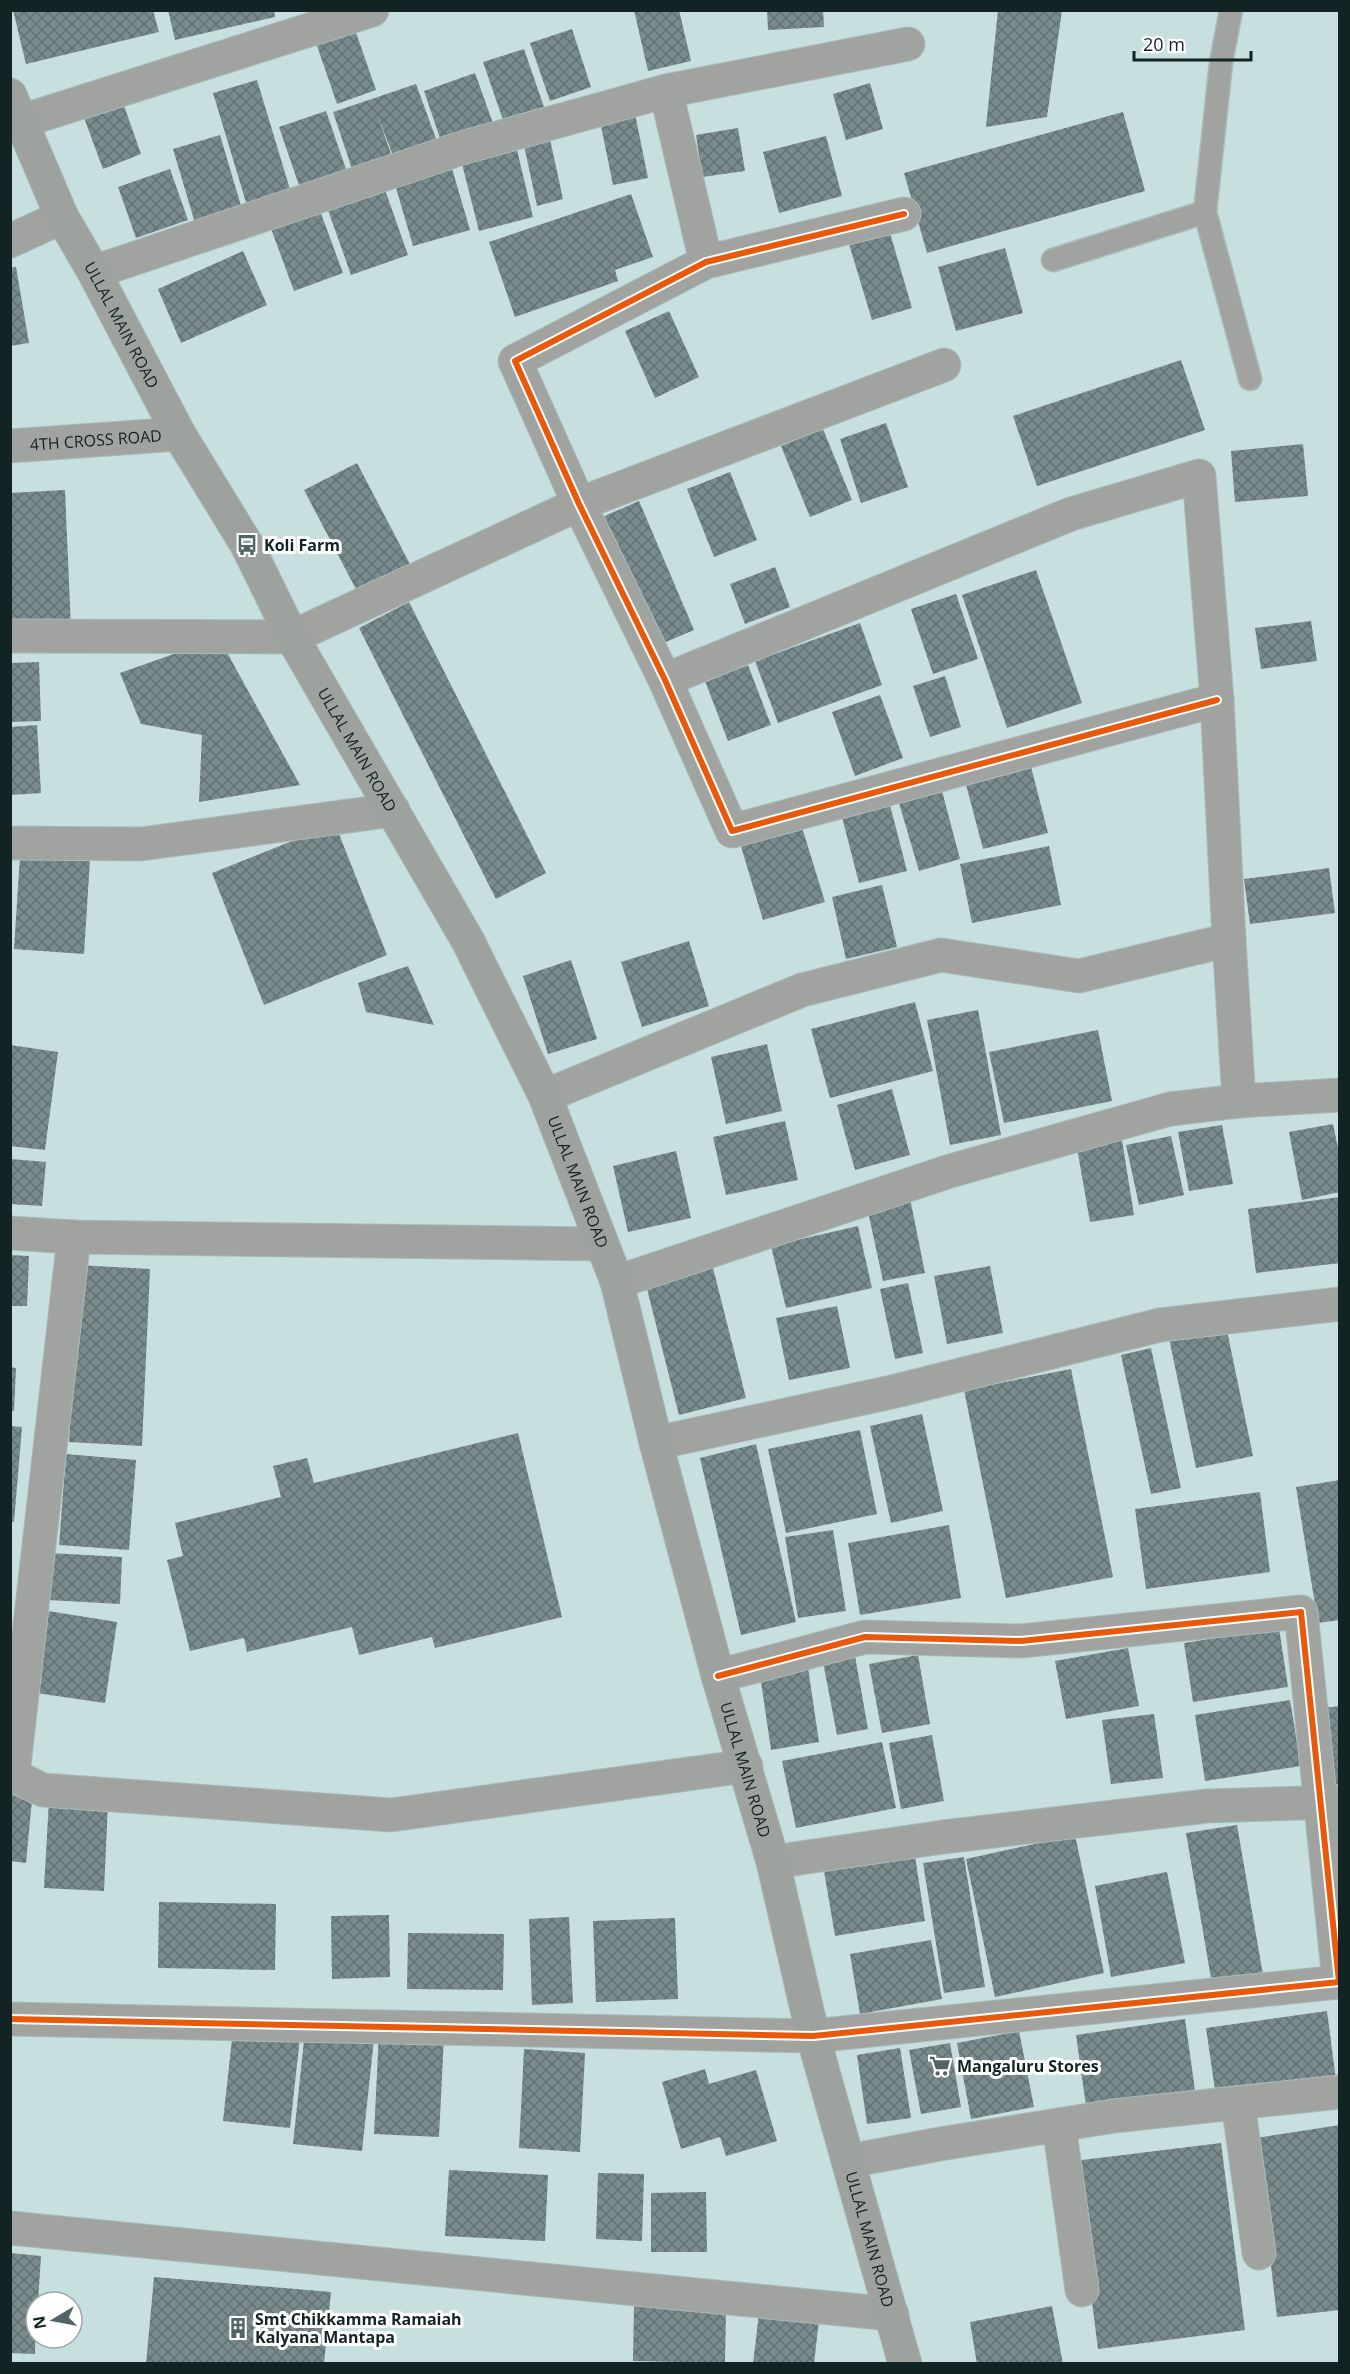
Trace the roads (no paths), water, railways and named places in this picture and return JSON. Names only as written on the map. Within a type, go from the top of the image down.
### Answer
[{"type":"main road","name":"ULLAL MAIN ROAD","points":[[16,108],[62,217],[94,272],[179,434],[247,545],[292,637],[468,941],[545,1096],[616,1282],[718,1676],[773,1862],[813,2036],[905,2364]]},
{"type":"street","points":[[16,108],[372,10]]},
{"type":"street","points":[[94,272],[465,147],[666,91],[908,44]]},
{"type":"street","points":[[666,91],[706,262]]},
{"type":"street","points":[[904,214],[706,262],[515,361],[579,504],[665,680],[732,831],[1217,700]]},
{"type":"street","points":[[10,241],[62,217]]},
{"type":"street","points":[[10,636],[292,637],[579,504],[944,365]]},
{"type":"street","name":"4TH CROSS ROAD","points":[[10,446],[179,434]]},
{"type":"street","points":[[665,680],[1071,514],[1199,476],[1217,700],[1239,1101]]},
{"type":"street","points":[[10,843],[141,844],[393,810]]},
{"type":"street","points":[[545,1096],[802,990],[941,956],[1079,976],[1229,940]]},
{"type":"street","points":[[616,1282],[950,1172],[1170,1109],[1239,1101],[1340,1095]]},
{"type":"street","points":[[10,1233],[74,1237],[601,1244]]},
{"type":"street","points":[[74,1237],[11,1774],[43,1790],[391,1815],[746,1766]]},
{"type":"street","points":[[656,1443],[896,1391],[1160,1325],[1340,1304]]},
{"type":"street","points":[[10,2019],[813,2036],[1340,1982],[1330,1803],[1301,1612],[1021,1641],[865,1637],[718,1676]]},
{"type":"street","points":[[773,1862],[944,1837],[1207,1806],[1330,1803]]},
{"type":"street","points":[[849,2161],[1114,2116],[1340,2092]]},
{"type":"street","points":[[1238,2103],[1259,2253]]},
{"type":"street","points":[[1059,2125],[1082,2290]]},
{"type":"street","points":[[10,2228],[892,2314]]},
{"type":"lane","points":[[1231,10],[1221,63],[1205,212],[1250,379]]},
{"type":"lane","points":[[1053,260],[1205,212]]},
{"type":"place","name":"Koli Farm","points":[[247,545]]},
{"type":"place","name":"Mangaluru Stores","points":[[940,2066]]},
{"type":"place","name":"Smt Chikkamma Ramaiah Kalyana Mantapa","points":[[238,2328]]}]
